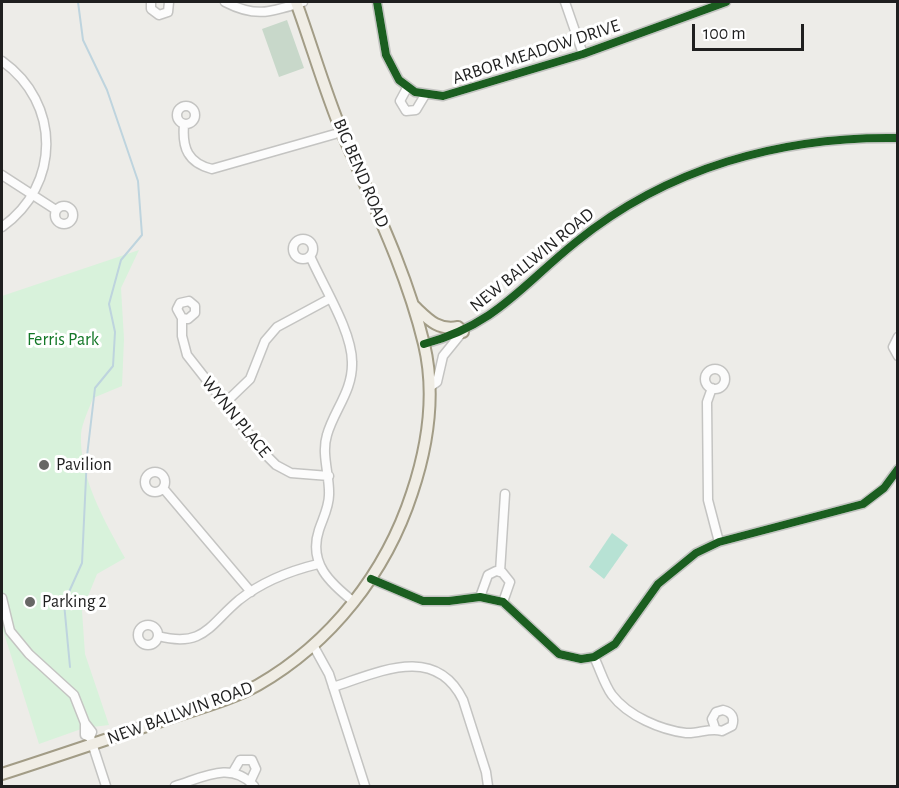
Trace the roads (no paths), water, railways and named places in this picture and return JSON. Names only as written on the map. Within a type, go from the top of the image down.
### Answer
[{"type":"main road","name":"BIG BEND ROAD","points":[[299,2],[342,132],[395,250],[424,344]]},
{"type":"main road","points":[[411,303],[435,324],[450,329],[458,327],[463,332]]},
{"type":"main road","name":"NEW BALLWIN ROAD","points":[[2,774],[91,741],[245,692],[277,673],[313,645],[354,602],[371,579],[398,529],[419,474],[429,423],[430,387],[424,344]]},
{"type":"street","points":[[151,2],[151,9],[159,15],[168,12],[169,2]]},
{"type":"street","points":[[225,2],[251,12],[273,12],[299,2]]},
{"type":"street","points":[[377,2],[386,55],[394,73],[407,88],[400,101],[406,111],[416,110],[425,95]]},
{"type":"street","points":[[565,2],[583,54]]},
{"type":"street","name":"ARBOR MEADOW DRIVE","points":[[407,88],[425,95],[452,94],[583,54],[726,2]]},
{"type":"street","points":[[2,61],[22,78],[30,89],[37,101],[45,127],[45,164],[33,195],[22,210],[2,227]]},
{"type":"street","points":[[184,125],[184,145],[188,154],[193,161],[212,168],[342,132]]},
{"type":"street","name":"NEW BALLWIN ROAD","points":[[424,344],[463,332],[502,307],[600,223],[658,188],[732,158],[834,140],[897,138]]},
{"type":"street","points":[[2,175],[56,210]]},
{"type":"street","points":[[310,256],[347,336],[352,360],[349,387],[325,441],[329,476],[328,504],[317,535],[318,564],[333,585],[354,602]]},
{"type":"street","points":[[224,404],[250,379],[262,347],[272,333],[284,322],[329,299]]},
{"type":"street","name":"WYNN PLACE","points":[[182,318],[182,336],[187,355],[224,404],[276,465],[291,473],[329,476]]},
{"type":"street","points":[[430,387],[437,382],[443,356],[463,332]]},
{"type":"street","points":[[897,337],[893,347],[897,356]]},
{"type":"street","points":[[712,388],[707,402],[708,500],[719,542]]},
{"type":"street","points":[[371,579],[423,601],[443,602],[480,597],[503,602],[559,654],[581,659],[594,657],[608,650],[620,639],[653,590],[671,571],[696,553],[719,542],[863,504],[884,488],[897,469]]},
{"type":"street","points":[[163,488],[251,592]]},
{"type":"street","points":[[500,572],[505,494]]},
{"type":"street","points":[[158,636],[181,640],[199,637],[213,628],[251,592],[278,576],[318,564]]},
{"type":"street","points":[[480,597],[488,575],[500,572],[506,574],[510,582],[503,602]]},
{"type":"street","points":[[2,598],[10,631],[29,654],[74,695],[85,723],[85,735],[91,741],[106,786]]},
{"type":"street","points":[[313,645],[333,687],[365,786]]},
{"type":"street","points":[[594,657],[618,702],[645,720],[663,728],[689,733],[716,728]]},
{"type":"street","points":[[333,687],[403,665],[420,666],[439,673],[459,691],[463,700],[486,772],[488,786]]},
{"type":"street","points":[[175,786],[219,772],[233,772],[250,783],[256,769],[252,760],[240,760],[233,772]]},
{"type":"waterway","points":[[70,667],[64,603],[82,563],[87,456],[95,388],[113,366],[115,332],[109,304],[121,260],[142,235],[138,181],[107,90],[83,40],[78,2]]},
{"type":"place","name":"Pavilion","points":[[44,465]]},
{"type":"place","name":"Parking 2","points":[[30,602]]},
{"type":"park label","name":"Ferris Park","points":[[63,340]]}]
